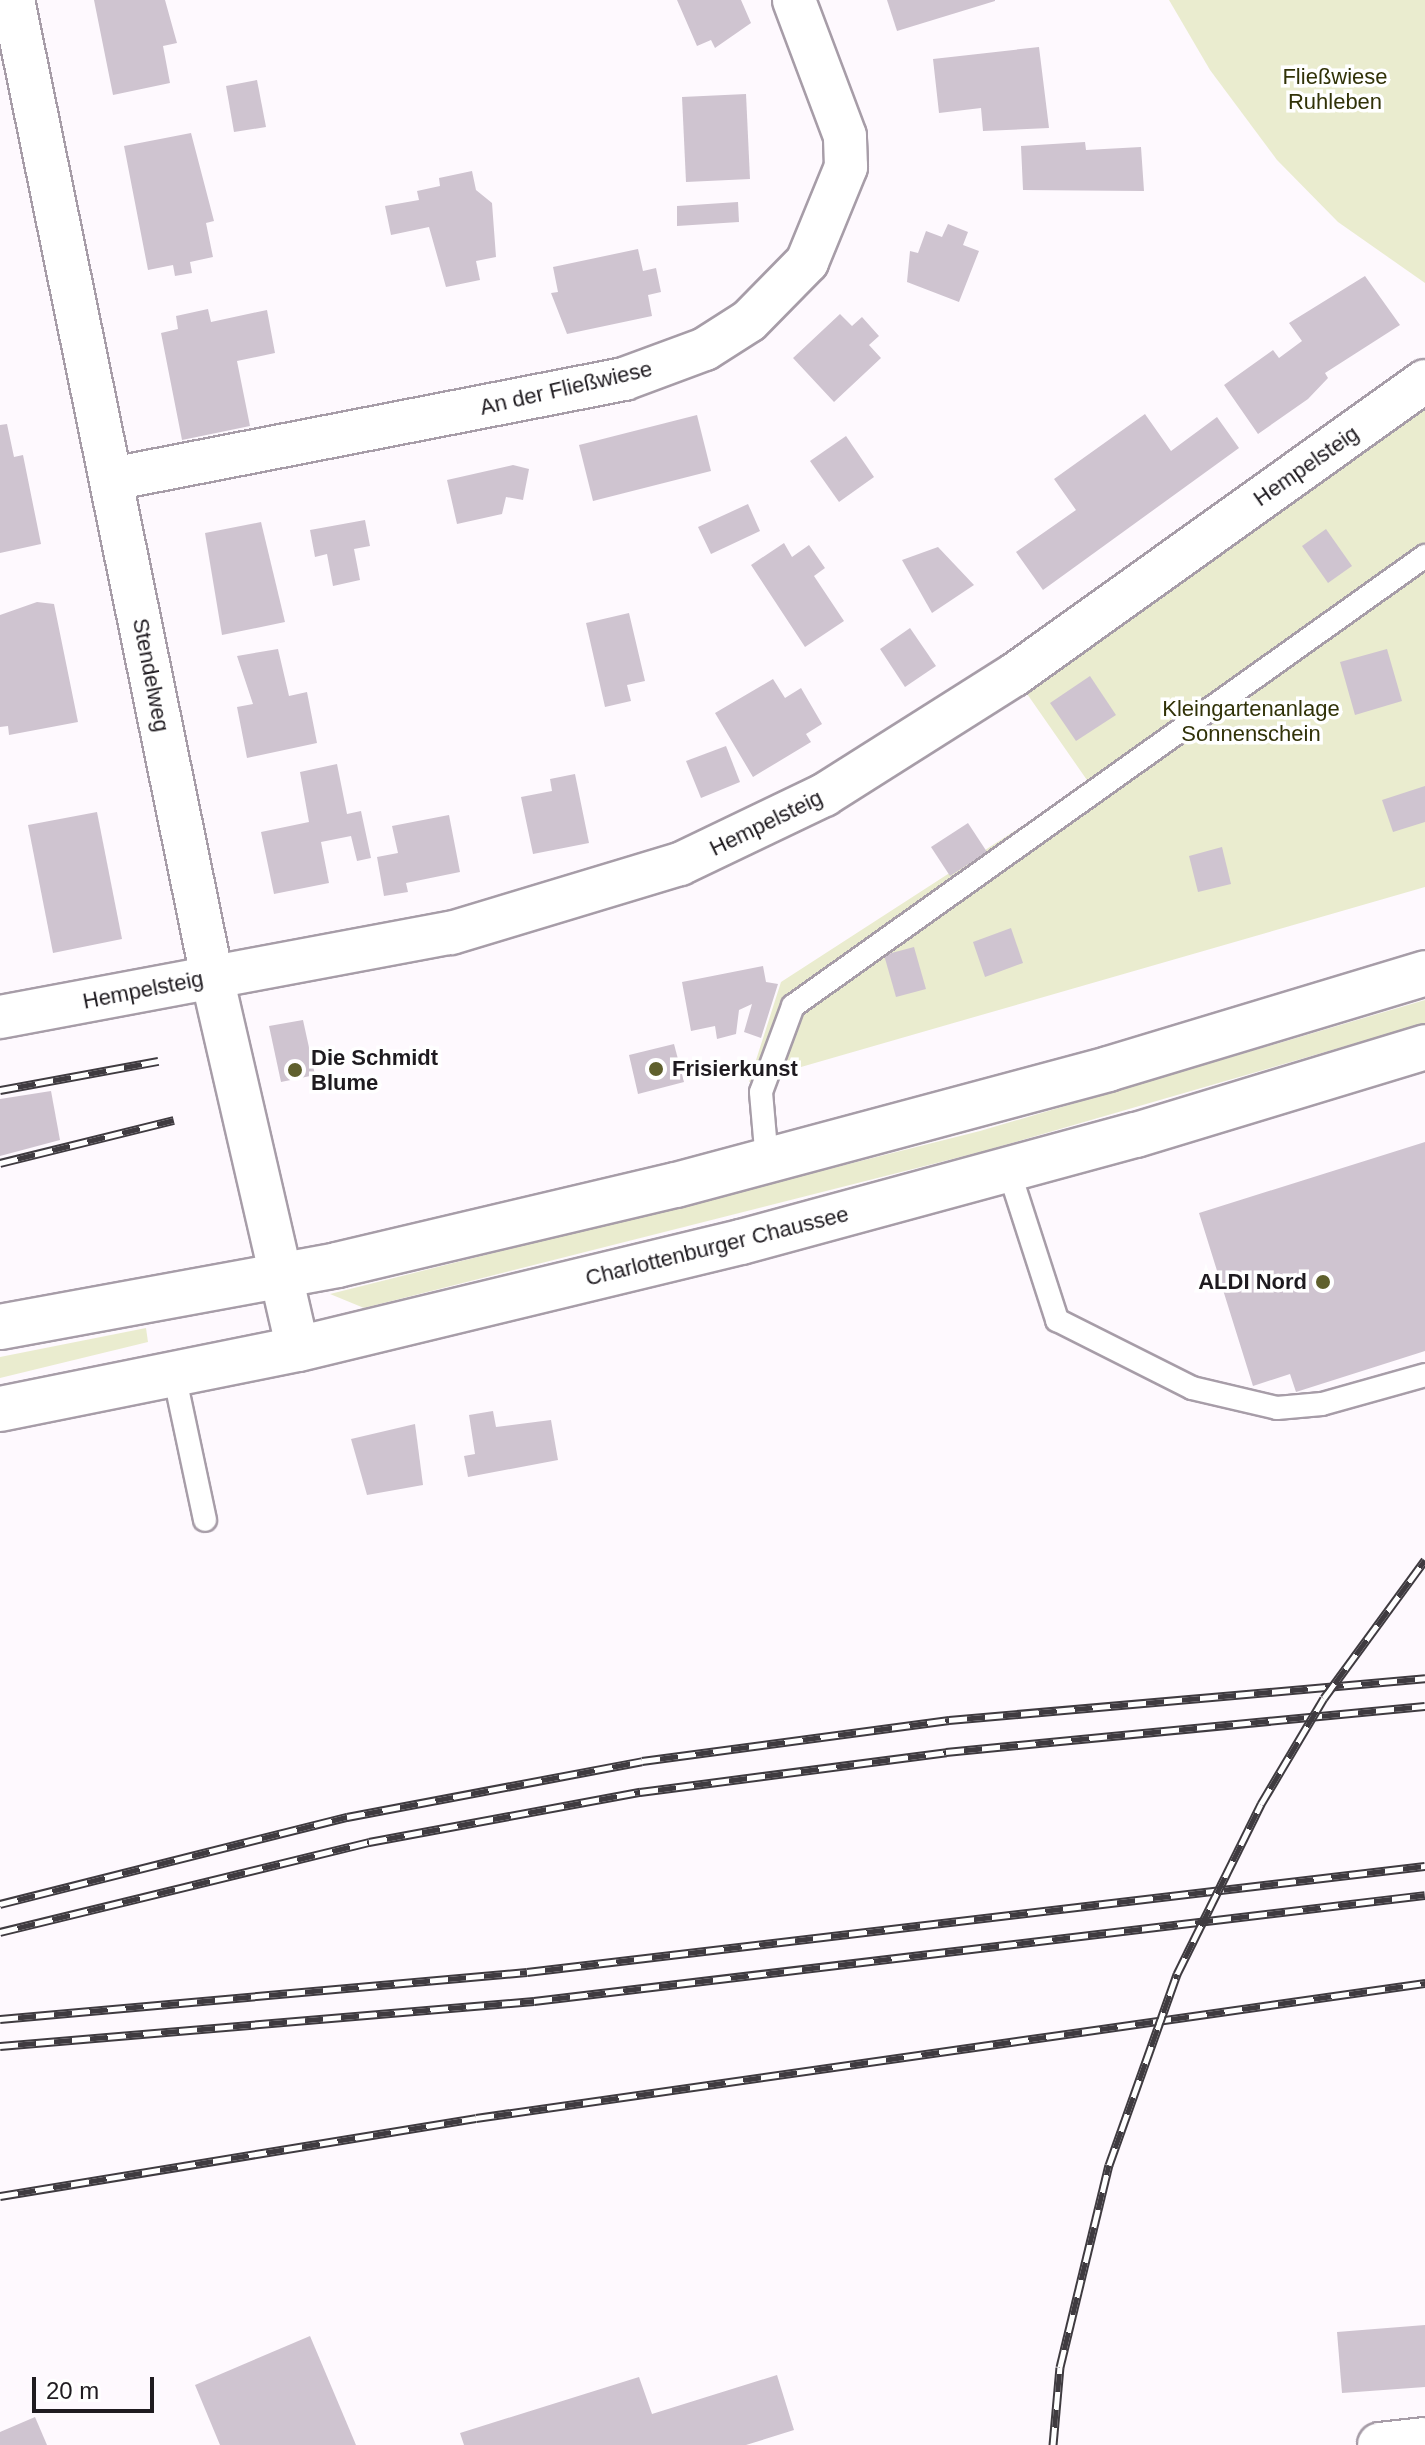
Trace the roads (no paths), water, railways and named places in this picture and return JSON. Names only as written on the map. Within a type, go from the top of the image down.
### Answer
[{"type":"main road","points":[[0,1327],[277,1273],[767,1161],[1425,973]]},
{"type":"main road","name":"Charlottenburger Chaussee","points":[[0,1409],[298,1349],[1009,1171],[1425,1047]]},
{"type":"main road","points":[[1380,2445],[1425,2440]]},
{"type":"street","name":"Stendelweg","points":[[13,0],[212,977],[277,1273],[298,1349]]},
{"type":"street","name":"An der Fließwiese","points":[[112,479],[624,379],[705,349],[749,321],[807,262],[846,167],[845,136],[794,0]]},
{"type":"street","name":"Hempelsteig","points":[[0,1017],[481,926],[627,883],[728,843],[824,795],[1014,675],[1425,381]]},
{"type":"lane","points":[[767,1161],[761,1092],[793,1006],[1425,556]]},
{"type":"lane","points":[[1009,1171],[1057,1320],[1192,1388],[1277,1408],[1322,1404],[1425,1375]]},
{"type":"lane","points":[[174,1374],[205,1520]]},
{"type":"railway","points":[[0,1090],[158,1061]]},
{"type":"railway","points":[[0,1163],[174,1120]]},
{"type":"railway","points":[[1053,2445],[1060,2367],[1109,2165],[1177,1974],[1261,1804],[1324,1698],[1425,1560]]},
{"type":"railway","points":[[0,1904],[347,1817],[642,1761],[949,1720],[1425,1678]]},
{"type":"railway","points":[[0,1932],[369,1842],[640,1792],[946,1752],[1425,1706]]},
{"type":"railway","points":[[0,2019],[527,1972],[1425,1866]]},
{"type":"railway","points":[[0,2046],[534,2001],[1425,1895]]},
{"type":"railway","points":[[0,2196],[476,2118],[1425,1983]]},
{"type":"place","name":"Frisierkunst","points":[[656,1069]]},
{"type":"place","name":"Die Schmidt Blume","points":[[295,1070]]},
{"type":"place","name":"ALDI Nord","points":[[1323,1282]]},
{"type":"park label","name":"Fließwiese Ruhleben","points":[[1335,88]]},
{"type":"park label","name":"Kleingartenanlage Sonnenschein","points":[[1251,720]]}]
